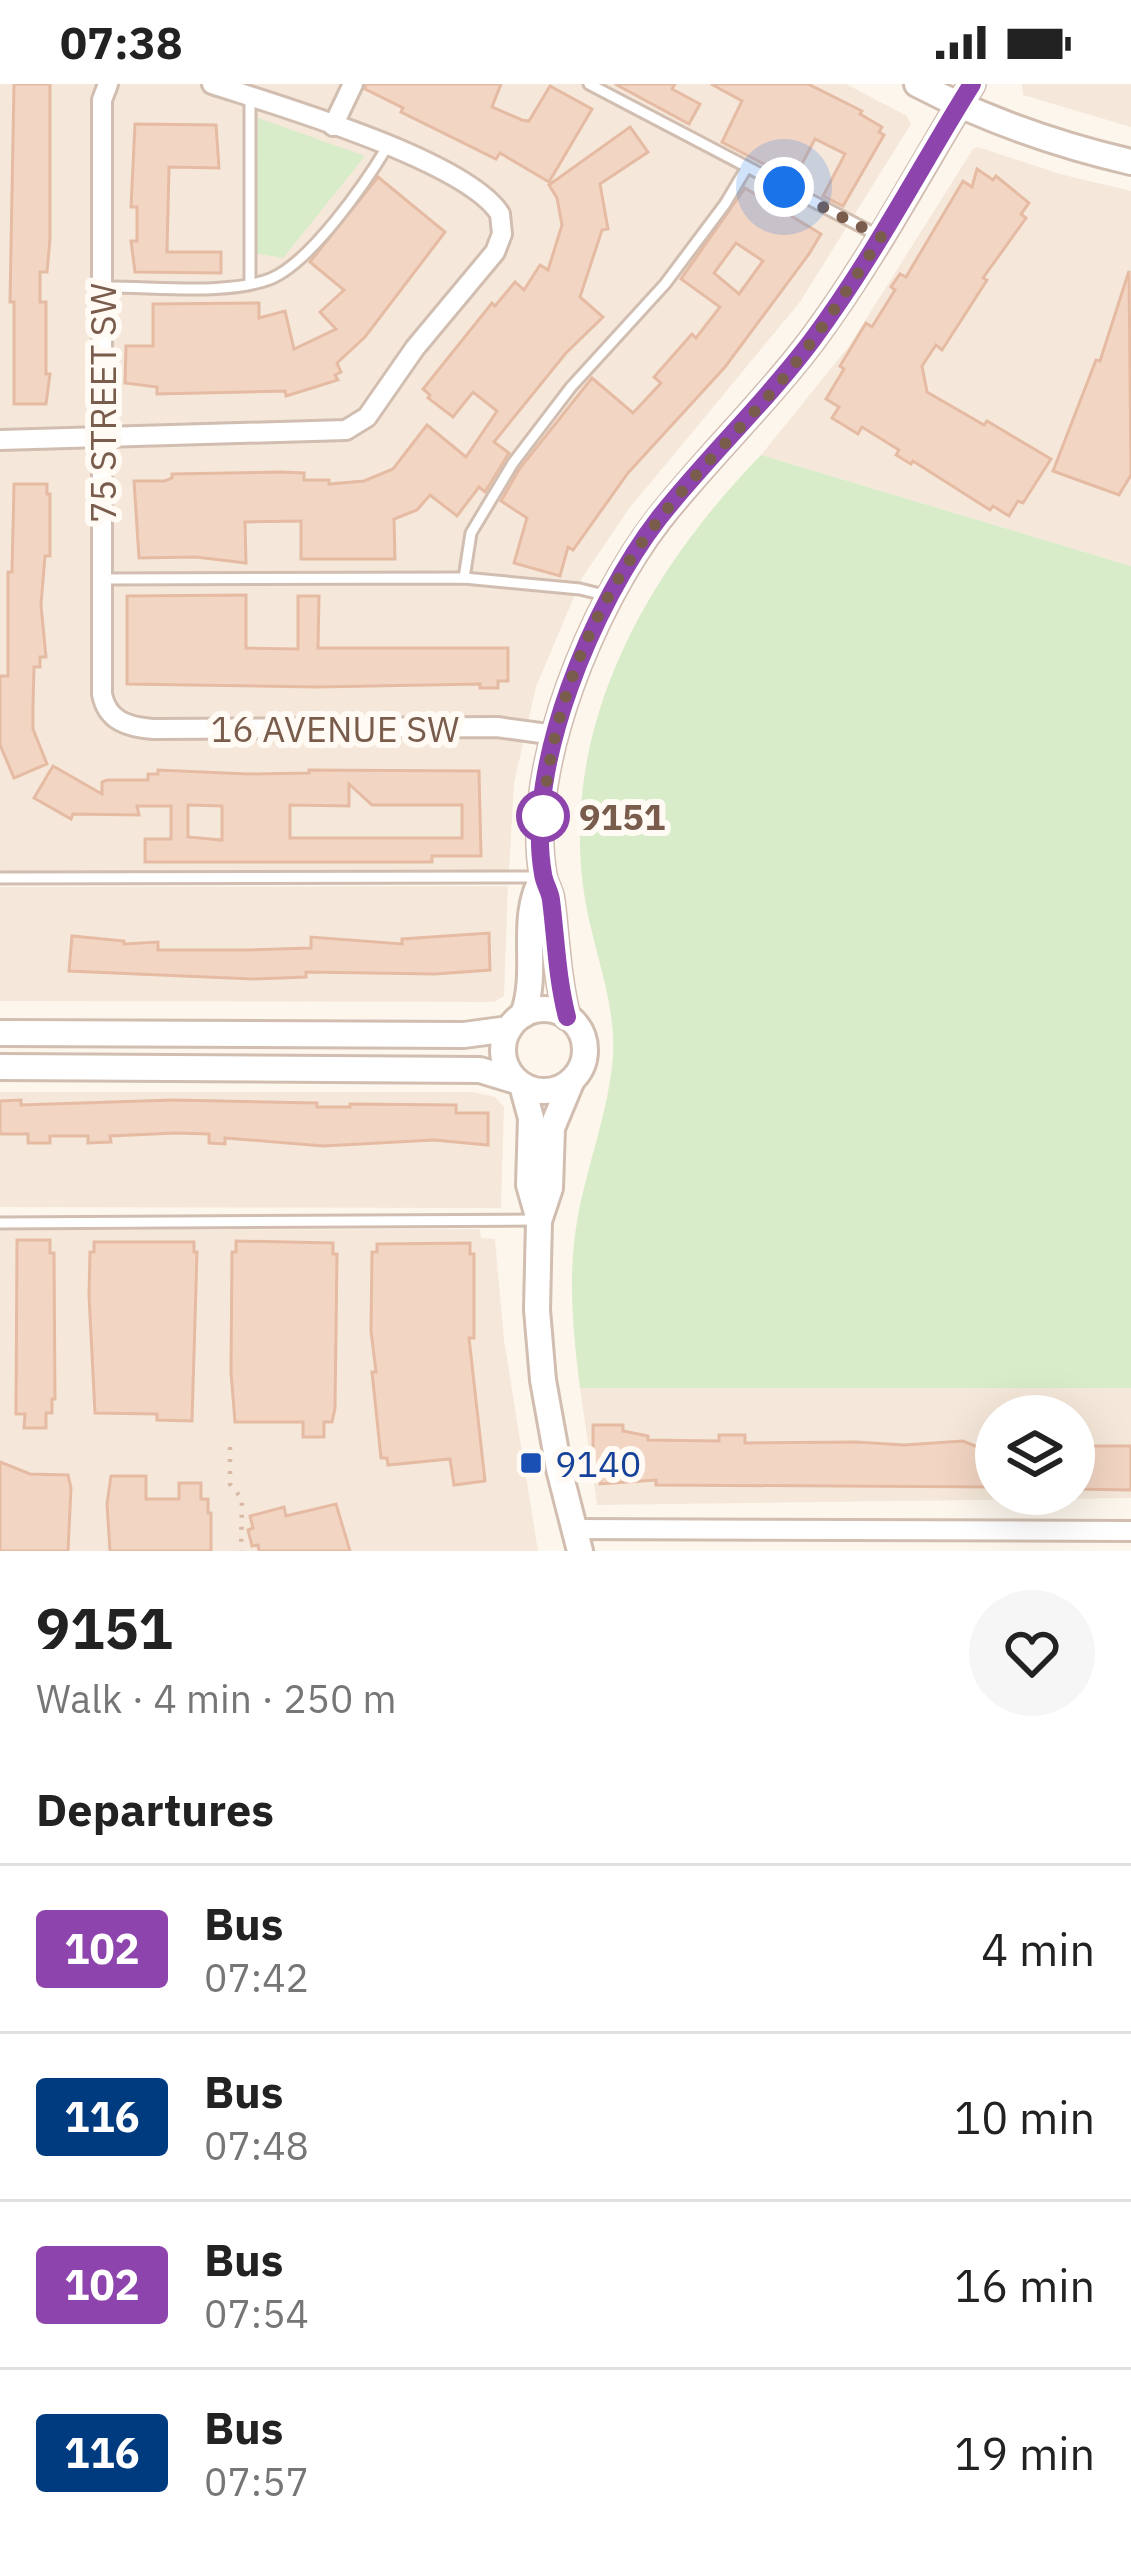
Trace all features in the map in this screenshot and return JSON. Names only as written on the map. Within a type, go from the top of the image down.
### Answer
[{"type":"street","name":"75 STREET SW","points":[[108,84],[102,100],[102,694],[104,705],[116,719]]},
{"type":"street","points":[[0,440],[331,432],[358,424],[495,252],[502,223],[483,194],[387,147],[212,84]]},
{"type":"street","points":[[333,126],[353,84]]},
{"type":"street","points":[[917,84],[966,94],[1046,138],[1131,162]]},
{"type":"street","points":[[567,1017],[550,894],[543,877],[544,795],[555,735],[576,668],[610,596],[657,522],[814,338],[966,94]]},
{"type":"street","name":"16 AVENUE SW","points":[[116,719],[153,730],[497,728],[555,735]]},
{"type":"street","points":[[543,877],[530,899],[531,985],[504,1061],[519,1083],[531,1118],[530,1185],[539,1220],[537,1310],[543,1380],[576,1540],[1131,1532]]},
{"type":"street","points":[[0,1033],[464,1034],[516,1022],[542,1009],[555,1010],[575,1023],[585,1042],[584,1064],[552,1128],[550,1188],[539,1220]]},
{"type":"street","points":[[0,1067],[480,1070],[533,1090],[553,1091],[572,1080]]},
{"type":"lane","points":[[590,84],[881,237]]},
{"type":"lane","points":[[250,97],[250,284]]},
{"type":"lane","points":[[102,287],[250,284],[282,273],[302,257],[387,147]]},
{"type":"lane","points":[[464,578],[471,533],[513,464],[571,387],[677,268],[747,167]]},
{"type":"lane","points":[[102,579],[464,578],[610,596]]},
{"type":"lane","points":[[0,878],[543,877]]},
{"type":"lane","points":[[0,1223],[539,1220]]},
{"type":"path","points":[[230,1447],[230,1484],[242,1499],[244,1551]]},
{"type":"shaded area","points":[[0,84],[846,84],[907,116],[911,124],[800,302],[628,510],[582,578],[536,687],[514,783],[509,871],[0,871]]},
{"type":"shaded area","points":[[1022,84],[1131,84],[1131,127],[1023,95]]},
{"type":"shaded area","points":[[978,147],[1131,191],[1131,566],[761,455],[849,346]]},
{"type":"shaded area","points":[[508,886],[504,996],[494,1002],[0,1001],[0,887]]},
{"type":"shaded area","points":[[0,1092],[473,1092],[495,1097],[504,1107],[501,1208],[0,1207]]},
{"type":"shaded area","points":[[480,1229],[481,1238],[495,1239],[504,1340],[538,1551],[0,1551],[0,1230]]},
{"type":"shaded area","points":[[580,1388],[1131,1388],[1131,1498],[1095,1498],[1095,1395],[975,1395],[975,1500],[597,1505]]},
{"type":"green space","points":[[258,118],[365,156],[283,258],[255,253]]},
{"type":"green space","points":[[761,455],[1131,566],[1131,1388],[580,1388],[572,1302],[575,1237],[613,1055],[611,1013],[583,886],[580,825],[586,765],[622,651],[650,598],[720,500]]},
{"type":"building","points":[[14,84],[50,84],[50,239],[47,272],[40,272],[40,302],[46,302],[46,374],[50,374],[46,404],[14,404],[14,302],[10,302]]},
{"type":"building","points":[[366,84],[501,84],[492,107],[529,121],[550,86],[592,109],[549,182],[500,153],[496,159],[401,112],[403,108],[365,89]]},
{"type":"building","points":[[615,84],[675,84],[672,89],[700,104],[689,124]]},
{"type":"building","points":[[711,84],[808,84],[862,111],[882,127],[879,132],[884,135],[843,206],[823,196],[845,154],[815,139],[794,179],[760,162],[722,142],[742,101]]},
{"type":"building","points":[[135,124],[216,125],[219,168],[169,167],[167,252],[221,252],[221,273],[135,272],[131,241],[137,241],[137,207],[131,207]]},
{"type":"building","points":[[630,127],[648,152],[600,184],[608,229],[602,230],[580,297],[603,317],[566,353],[494,442],[509,453],[485,492],[479,487],[457,516],[430,495],[417,510],[394,519],[395,559],[301,559],[301,521],[245,522],[246,563],[196,557],[139,558],[134,481],[165,481],[172,474],[281,472],[304,473],[304,480],[329,480],[329,484],[364,481],[393,469],[427,425],[466,457],[497,411],[473,392],[453,417],[423,389],[492,303],[495,306],[515,282],[524,290],[540,265],[548,270],[562,225],[549,185]]},
{"type":"building","points":[[977,169],[993,180],[996,176],[1029,203],[1021,214],[1026,218],[983,278],[987,280],[942,350],[936,345],[922,366],[927,392],[1051,459],[1009,516],[993,506],[990,510],[896,455],[899,450],[862,427],[858,434],[832,418],[839,407],[826,399],[866,323],[872,327],[895,290],[891,287],[900,274],[906,277],[963,181],[972,187]]},
{"type":"building","points":[[378,177],[445,232],[365,337],[337,363],[338,380],[286,396],[285,391],[157,394],[157,387],[125,383],[126,346],[153,346],[153,304],[259,303],[259,318],[285,311],[294,349],[336,329],[320,312],[344,290],[310,262]]},
{"type":"building","points":[[745,188],[821,234],[725,367],[628,473],[573,550],[568,547],[560,576],[514,563],[527,518],[501,501],[520,468],[592,378],[633,413],[661,383],[654,377],[692,334],[696,338],[720,307],[681,279]],"holes":[[[736,243],[763,261],[739,294],[714,273]]]},
{"type":"building","points":[[1129,271],[1131,475],[1119,495],[1053,471],[1096,360],[1100,361]]},
{"type":"building","points":[[14,484],[47,484],[50,556],[45,556],[41,605],[46,657],[40,657],[40,667],[34,667],[33,706],[33,729],[47,764],[14,778],[0,745],[0,676],[8,676]]},
{"type":"building","points":[[246,595],[246,648],[298,649],[298,596],[319,596],[318,648],[508,648],[508,681],[498,681],[498,688],[480,688],[480,684],[127,684],[127,596]]},
{"type":"building","points":[[53,766],[102,794],[102,782],[148,780],[148,774],[158,774],[158,770],[248,774],[479,771],[481,856],[432,856],[432,862],[145,862],[145,839],[171,839],[171,806],[137,806],[139,815],[73,814],[71,819],[34,798]],"holes":[[[349,784],[372,805],[462,805],[462,838],[290,838],[290,805],[349,806]],[[188,805],[222,806],[222,840],[188,837]]]},
{"type":"building","points":[[489,933],[490,970],[306,972],[306,977],[253,979],[69,971],[72,936],[124,944],[158,942],[158,950],[245,950],[311,948],[311,937],[402,944],[402,939]]},
{"type":"building","points":[[21,1100],[21,1105],[173,1100],[317,1103],[317,1107],[456,1105],[456,1113],[488,1113],[488,1145],[434,1140],[323,1146],[225,1138],[225,1144],[209,1143],[209,1134],[176,1133],[110,1136],[111,1142],[88,1143],[88,1136],[50,1136],[50,1143],[28,1143],[28,1134],[0,1134],[0,1101]]},
{"type":"building","points":[[17,1240],[50,1240],[50,1253],[54,1253],[55,1399],[52,1413],[46,1413],[46,1428],[24,1428],[25,1414],[16,1414]]},
{"type":"building","points":[[236,1241],[333,1243],[333,1254],[337,1254],[335,1408],[332,1422],[324,1422],[324,1437],[303,1437],[303,1422],[235,1422],[231,1372]]},
{"type":"building","points":[[94,1242],[194,1242],[192,1421],[157,1420],[157,1414],[95,1413],[89,1295]]},
{"type":"building","points":[[470,1243],[474,1338],[469,1338],[485,1481],[454,1485],[450,1459],[388,1465],[387,1458],[381,1458],[372,1372],[376,1372],[371,1331],[372,1252],[377,1252],[377,1244]]},
{"type":"building","points":[[593,1425],[623,1425],[623,1431],[648,1436],[648,1440],[719,1441],[719,1435],[745,1435],[745,1443],[963,1441],[975,1446],[975,1487],[656,1485],[656,1480],[600,1484],[600,1467],[593,1467]]},
{"type":"building","points":[[1095,1446],[1131,1446],[1131,1490],[1095,1489]]},
{"type":"building","points":[[0,1462],[30,1474],[68,1475],[68,1551],[0,1551]]},
{"type":"building","points":[[111,1476],[146,1476],[146,1499],[179,1499],[179,1483],[201,1483],[201,1499],[208,1499],[211,1513],[211,1551],[110,1551],[107,1504]]},
{"type":"building","points":[[336,1504],[350,1551],[259,1551],[258,1545],[252,1546],[250,1516],[284,1507],[286,1516]]},
{"type":"bus line","name":"102","points":[[567,1017],[542,847],[550,759],[576,668],[631,560],[688,483],[814,338],[972,84]]},
{"type":"place","name":"9151","points":[[543,816]]},
{"type":"place","name":"9140","points":[[531,1463]]},
{"type":"route","points":[[543,816],[543,820],[555,735],[576,668],[631,560],[688,483],[782,380],[881,237],[784,187]]}]
